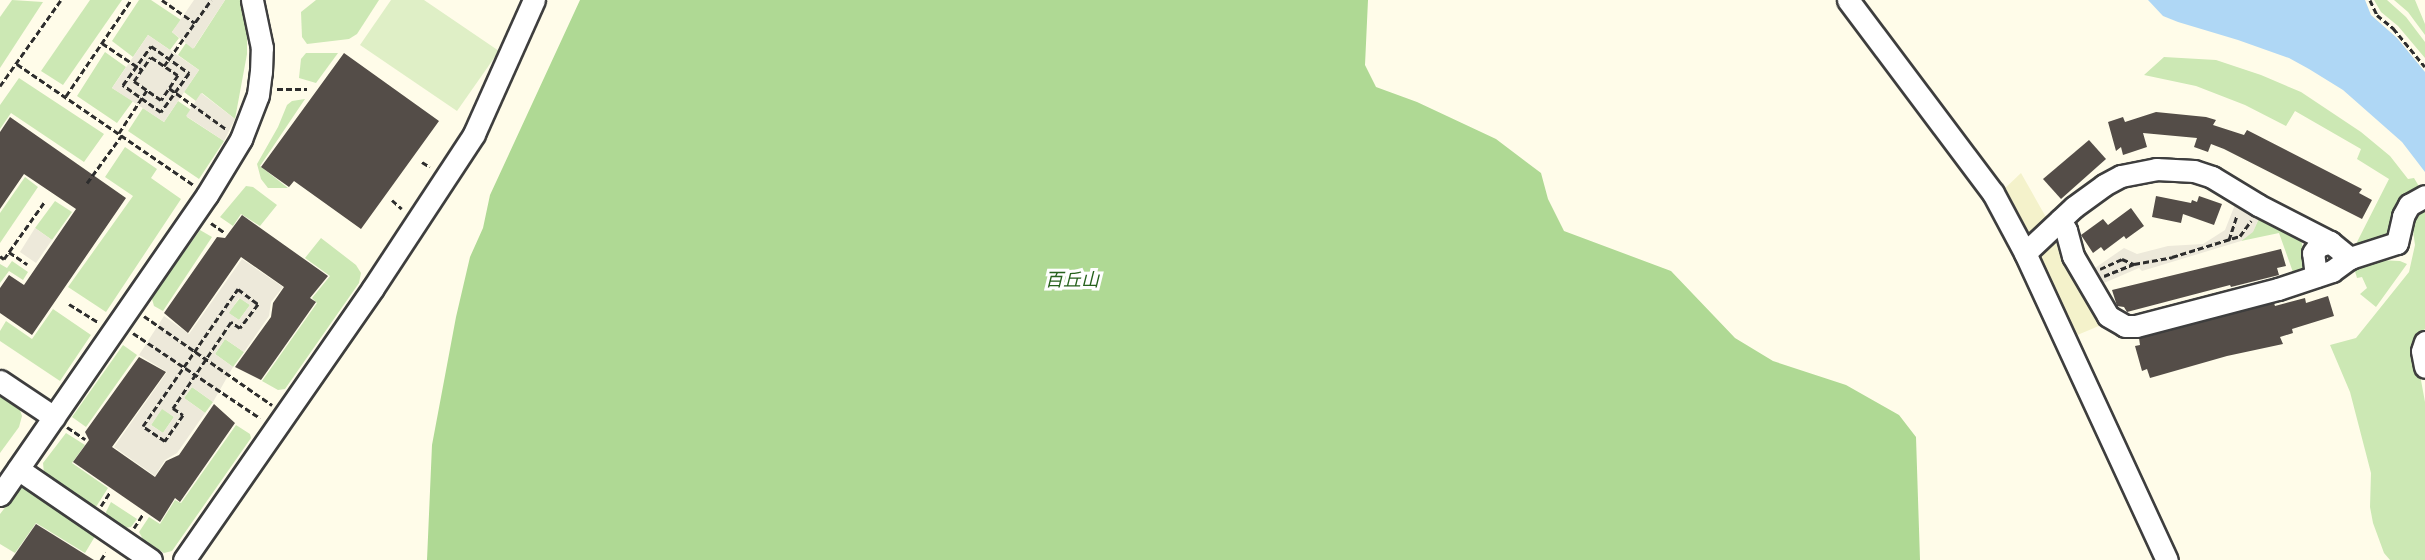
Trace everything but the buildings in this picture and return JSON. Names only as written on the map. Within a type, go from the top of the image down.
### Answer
[{"type":"street","points":[[0,495],[9,470],[48,414],[121,320],[242,140],[258,95],[262,48],[252,0]]},
{"type":"street","points":[[184,560],[373,288],[474,134],[534,0]]},
{"type":"street","points":[[1848,0],[1993,193],[2025,253],[2167,560]]},
{"type":"street","points":[[2025,253],[2088,197],[2121,176],[2175,168],[2212,177],[2249,201],[2330,242],[2350,258]]},
{"type":"street","points":[[2060,220],[2066,230],[2073,256],[2108,316],[2117,323],[2136,326],[2278,289],[2332,271],[2350,258],[2397,243],[2403,216],[2409,205],[2425,196]]},
{"type":"street","points":[[2316,276],[2313,253],[2318,246],[2330,242]]},
{"type":"street","points":[[2425,342],[2422,351],[2425,367]]},
{"type":"street","points":[[0,381],[48,414]]},
{"type":"street","points":[[9,470],[151,560]]},
{"type":"path","points":[[0,86],[59,2],[53,0]]},
{"type":"path","points":[[66,96],[131,0]]},
{"type":"path","points":[[162,0],[195,23]]},
{"type":"path","points":[[164,66],[211,0]]},
{"type":"path","points":[[2370,0],[2377,15],[2393,28],[2425,67]]},
{"type":"path","points":[[102,43],[142,70]]},
{"type":"path","points":[[151,46],[169,59],[189,73],[161,112],[123,85],[151,46]]},
{"type":"path","points":[[151,57],[164,66],[178,75],[161,100],[134,81],[151,57]]},
{"type":"path","points":[[17,64],[207,195]]},
{"type":"path","points":[[258,95],[283,87],[307,89]]},
{"type":"path","points":[[169,88],[242,140]]},
{"type":"path","points":[[87,183],[147,90]]},
{"type":"path","points":[[0,256],[4,259],[45,201]]},
{"type":"path","points":[[2087,279],[2134,264],[2172,257],[2229,240],[2240,236],[2248,228],[2249,201],[2241,205],[2229,240]]},
{"type":"path","points":[[9,252],[27,264]]},
{"type":"path","points":[[2087,279],[2122,259],[2134,264]]},
{"type":"path","points":[[238,289],[258,304],[240,328],[231,322],[206,359],[173,408],[183,415],[165,441],[143,426],[238,289]]},
{"type":"path","points":[[69,304],[121,320],[195,351],[280,422]]},
{"type":"path","points":[[121,320],[196,375],[280,422]]},
{"type":"shaded area","points":[[194,0],[225,0],[193,49],[172,32]]},
{"type":"shaded area","points":[[148,35],[199,70],[164,122],[112,88]]},
{"type":"shaded area","points":[[201,93],[235,119],[224,141],[186,116]]},
{"type":"shaded area","points":[[2021,173],[2047,219],[2025,241],[2001,192]]},
{"type":"shaded area","points":[[2236,202],[2261,214],[2253,232],[2241,241],[2142,271],[2139,268],[2097,286],[2084,265],[2088,260],[2095,268],[2124,248],[2137,254],[2168,246],[2203,244],[2225,230]]},
{"type":"shaded area","points":[[35,228],[52,240],[36,263],[20,252]]},
{"type":"shaded area","points":[[2057,237],[2106,323],[2075,336],[2040,262],[2041,254]]},
{"type":"shaded area","points":[[242,259],[283,287],[271,302],[269,316],[244,352],[225,339],[215,354],[233,367],[213,402],[192,387],[184,398],[205,413],[177,453],[165,460],[155,476],[114,447],[167,372],[139,355],[164,316],[189,334]],"holes":[[[239,298],[250,305],[239,320],[229,313]],[[162,409],[174,417],[163,433],[151,425]]]},
{"type":"green space","points":[[12,0],[43,2],[0,68],[0,17]]},
{"type":"green space","points":[[90,0],[122,0],[63,85],[41,71]]},
{"type":"green space","points":[[139,0],[151,0],[181,20],[172,32],[179,38],[170,50],[148,35],[133,57],[112,41]]},
{"type":"green space","points":[[225,0],[240,0],[247,29],[247,54],[235,119],[202,93],[196,101],[184,92],[199,70],[178,55],[186,43],[194,48]]},
{"type":"green space","points":[[316,0],[379,0],[357,34],[349,39],[307,44],[302,37],[301,12]]},
{"type":"green space","points":[[391,0],[424,0],[499,51],[457,111],[360,45]]},
{"type":"green space","name":"百丘山","points":[[580,0],[1368,0],[1365,65],[1376,87],[1417,102],[1496,139],[1541,173],[1548,199],[1564,231],[1671,271],[1735,338],[1773,361],[1846,385],[1899,415],[1916,437],[1920,560],[427,560],[432,445],[456,317],[470,257],[483,228],[490,195]]},
{"type":"green space","points":[[2374,0],[2387,0],[2406,17],[2425,42],[2425,58],[2398,26],[2381,12]]},
{"type":"green space","points":[[2394,0],[2415,0],[2425,24],[2425,35],[2408,12]]},
{"type":"green space","points":[[105,52],[126,67],[112,88],[133,101],[117,123],[77,96]]},
{"type":"green space","points":[[306,53],[338,53],[316,83],[299,78],[301,59]]},
{"type":"green space","points":[[2164,57],[2216,60],[2261,75],[2301,92],[2361,132],[2390,156],[2408,179],[2414,178],[2420,188],[2388,237],[2367,244],[2356,244],[2389,179],[2357,159],[2361,149],[2295,111],[2286,126],[2245,105],[2196,86],[2144,75]]},
{"type":"green space","points":[[19,78],[104,134],[84,162],[11,113],[0,129],[0,105]]},
{"type":"green space","points":[[305,99],[260,166],[288,188],[268,188],[261,179],[257,164],[278,127],[287,105],[292,101]]},
{"type":"green space","points":[[178,101],[191,110],[187,117],[224,141],[199,179],[128,131],[143,108],[164,122]]},
{"type":"green space","points":[[125,147],[157,169],[151,178],[181,199],[106,312],[68,287],[133,196],[105,177]]},
{"type":"green space","points":[[25,177],[38,187],[0,243],[0,213]]},
{"type":"green space","points":[[246,186],[253,187],[277,205],[260,226],[241,214],[233,226],[220,217]]},
{"type":"green space","points":[[55,201],[72,212],[52,240],[35,228]]},
{"type":"green space","points":[[2425,204],[2425,329],[2418,335],[2418,364],[2425,402],[2425,560],[2390,560],[2384,553],[2373,523],[2370,507],[2371,473],[2350,392],[2330,345],[2356,338],[2409,272],[2415,245],[2411,215]]},
{"type":"green space","points":[[2261,214],[2301,239],[2307,270],[2294,275],[2279,233],[2241,241],[2253,231]]},
{"type":"green space","points":[[200,230],[212,237],[163,311],[154,306],[152,299]]},
{"type":"green space","points":[[321,238],[356,265],[361,273],[359,283],[285,389],[278,390],[262,381],[317,303],[312,298],[330,276],[305,258]]},
{"type":"green space","points":[[2378,260],[2400,261],[2407,264],[2376,307],[2360,294],[2367,288],[2362,277],[2357,278],[2354,268]]},
{"type":"green space","points":[[12,261],[28,272],[23,280],[9,271],[0,283],[0,264],[7,268]]},
{"type":"green space","points":[[240,298],[250,305],[239,320],[228,313]]},
{"type":"green space","points":[[53,309],[91,335],[60,381],[0,341],[0,331],[6,321],[32,339]]},
{"type":"green space","points":[[225,339],[244,352],[233,367],[215,354]]},
{"type":"green space","points":[[123,345],[137,355],[86,427],[72,417]]},
{"type":"green space","points":[[192,387],[213,402],[205,413],[184,398]]},
{"type":"green space","points":[[0,391],[18,404],[22,416],[19,427],[0,453]]},
{"type":"green space","points":[[162,408],[174,417],[163,433],[151,425]]},
{"type":"green space","points":[[236,425],[250,434],[251,438],[172,551],[164,553],[144,541],[139,532],[149,517],[160,524],[175,500],[181,503]]},
{"type":"green space","points":[[66,433],[85,445],[72,463],[108,488],[94,510],[49,482],[44,473],[43,463]]},
{"type":"green space","points":[[21,487],[27,487],[97,533],[85,553],[36,523],[15,553],[0,544],[0,514]]},
{"type":"green space","points":[[111,502],[137,519],[131,527],[124,528],[108,518],[106,512]]},
{"type":"water","points":[[2148,0],[2365,0],[2371,15],[2397,38],[2425,72],[2425,172],[2402,142],[2343,90],[2289,58],[2163,16]]}]
